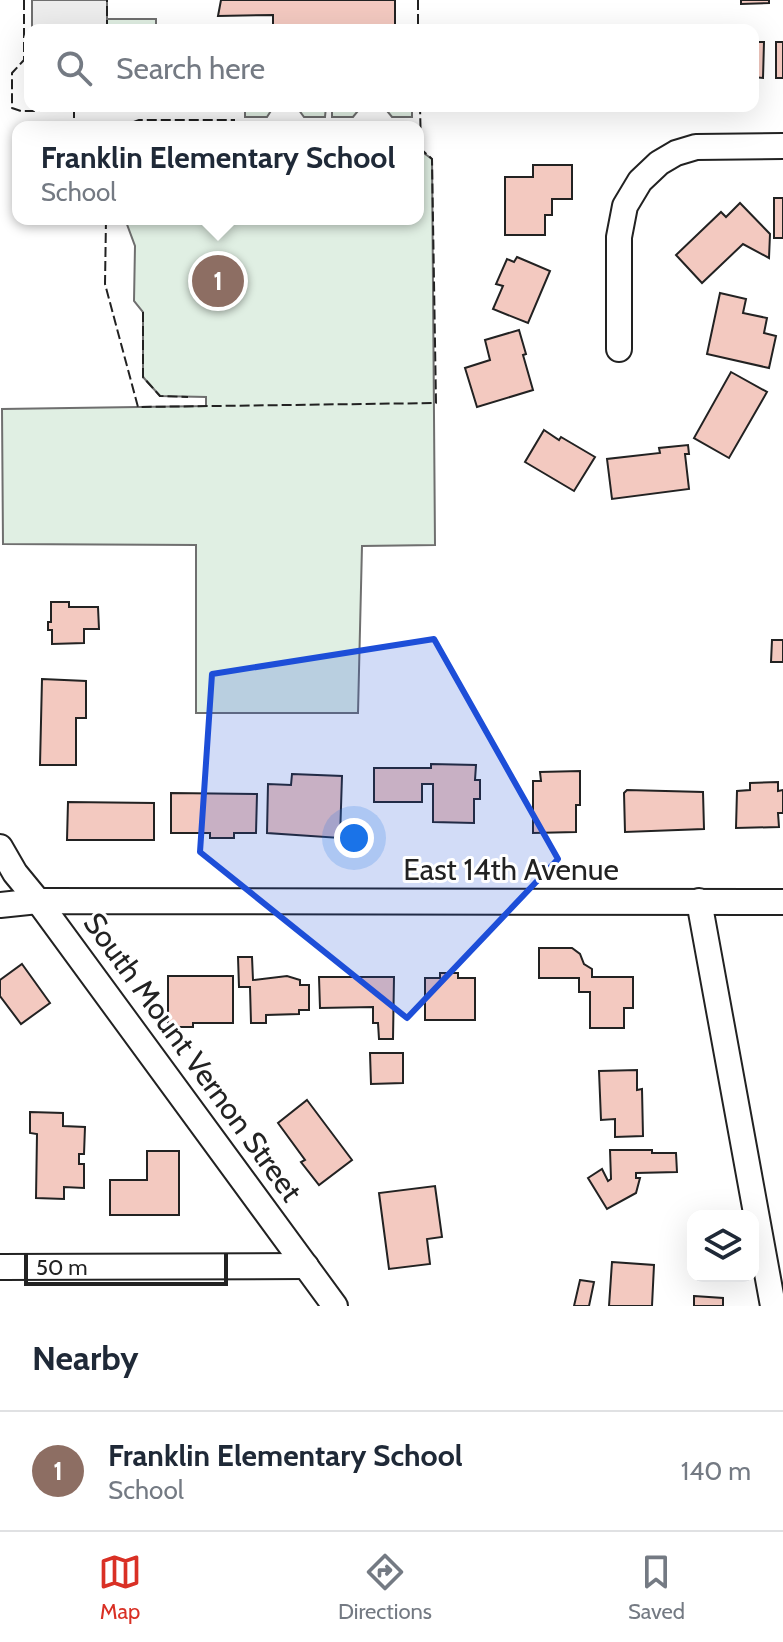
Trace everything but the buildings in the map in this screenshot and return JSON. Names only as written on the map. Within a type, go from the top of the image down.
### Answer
[{"type":"street","points":[[619,349],[619,237],[625,206],[640,181],[659,163],[676,153],[696,147],[783,146]]},
{"type":"street","name":"South Mount Vernon Street","points":[[0,847],[15,873],[335,1306]]},
{"type":"street","name":"East 14th Avenue","points":[[0,905],[38,901],[783,902]]},
{"type":"street","points":[[699,901],[773,1306]]},
{"type":"street","points":[[0,1267],[306,1266]]},
{"type":"highlighted area","points":[[434,639],[558,859],[407,1018],[200,852],[212,674]]},
{"type":"green space","points":[[107,19],[156,19],[156,24],[107,24]]},
{"type":"green space","points":[[245,112],[270,112],[267,117],[245,117]]},
{"type":"green space","points":[[300,112],[325,112],[325,117],[304,117]]},
{"type":"green space","points":[[332,112],[357,112],[353,117],[332,117]]},
{"type":"green space","points":[[388,112],[412,112],[412,117],[392,117]]},
{"type":"green space","points":[[424,153],[432,159],[435,545],[362,546],[358,713],[196,713],[196,545],[3,544],[2,409],[206,406],[206,397],[160,396],[143,377],[143,312],[134,301],[135,246],[127,225],[424,225]]},
{"type":"shaded area","points":[[32,0],[107,0],[107,24],[32,24]]},
{"type":"fence","points":[[24,0],[24,24]]},
{"type":"fence","points":[[107,0],[107,24]]},
{"type":"fence","points":[[418,0],[418,24]]},
{"type":"fence","points":[[24,24],[24,60]]},
{"type":"fence","points":[[24,60],[12,73],[12,108],[24,111]]},
{"type":"fence","points":[[74,112],[74,121]]},
{"type":"fence","points":[[420,112],[420,121]]},
{"type":"fence","points":[[136,121],[235,120]]},
{"type":"fence","points":[[106,225],[105,284],[138,407],[436,403],[432,159],[424,152]]},
{"type":"fence","points":[[143,312],[143,377],[160,396],[188,397]]},
{"type":"place","name":"Franklin Elementary School","points":[[218,281]]}]
